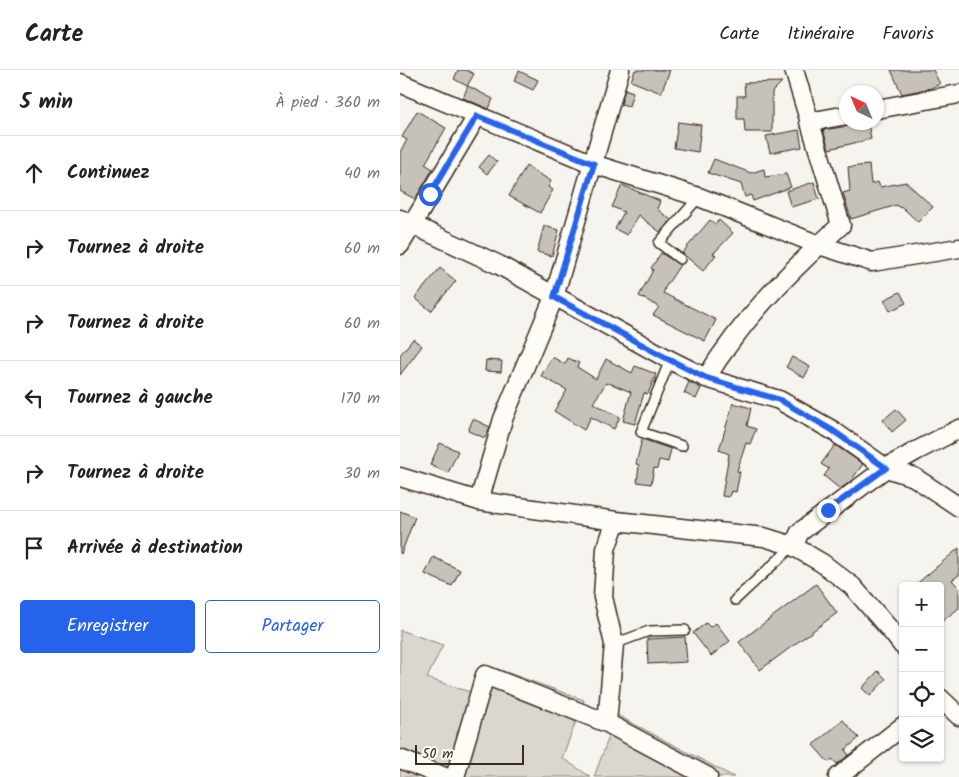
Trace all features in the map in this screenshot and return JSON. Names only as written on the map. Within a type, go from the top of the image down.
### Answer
[{"type":"street","points":[[479,501],[502,419],[554,297],[620,70]]},
{"type":"street","points":[[706,378],[724,348],[770,294],[842,225],[794,70]]},
{"type":"street","points":[[400,83],[594,164],[699,197],[819,245],[872,262],[959,248]]},
{"type":"street","points":[[884,108],[959,94]]},
{"type":"street","points":[[400,245],[406,222],[477,116]]},
{"type":"street","points":[[809,122],[839,116]]},
{"type":"street","points":[[406,222],[499,265],[554,297],[706,378],[780,400],[832,430],[886,468],[914,476],[959,507]]},
{"type":"street","points":[[793,546],[800,532],[886,468],[916,450],[959,429]]},
{"type":"street","points":[[400,477],[479,501],[616,521],[764,537],[793,546],[822,563],[852,586],[899,641]]},
{"type":"street","points":[[607,723],[614,644],[603,597],[606,549],[616,521]]},
{"type":"street","points":[[455,777],[485,675],[607,723],[708,777]]},
{"type":"street","points":[[944,702],[959,716]]},
{"type":"street","points":[[838,777],[899,729]]},
{"type":"street","points":[[400,759],[445,777]]},
{"type":"lane","points":[[680,258],[659,243],[699,197]]},
{"type":"lane","points":[[670,360],[641,432],[682,446]]},
{"type":"lane","points":[[735,600],[793,546]]},
{"type":"lane","points":[[614,644],[649,631],[685,630]]},
{"type":"shaded area","points":[[400,630],[443,645],[427,678],[470,692],[489,666],[584,700],[562,758],[591,777],[400,777]]},
{"type":"shaded area","points":[[617,715],[734,777],[594,777]]},
{"type":"building","points":[[458,70],[466,70],[474,74],[467,86],[454,79]]},
{"type":"building","points":[[635,70],[670,70],[661,93],[631,81]]},
{"type":"building","points":[[891,70],[933,70],[940,84],[931,88],[902,94]]},
{"type":"building","points":[[519,71],[538,80],[533,90],[514,81]]},
{"type":"building","points":[[782,82],[772,92],[772,132],[745,132],[744,119],[737,119],[737,96],[745,96],[744,83]]},
{"type":"building","points":[[468,86],[493,99],[489,109],[463,98]]},
{"type":"building","points":[[625,89],[633,92],[629,106],[621,104]]},
{"type":"building","points":[[417,111],[446,128],[425,164],[433,169],[415,199],[400,191],[400,152],[407,140],[402,137]]},
{"type":"building","points":[[678,122],[701,125],[698,152],[674,148]]},
{"type":"building","points":[[839,128],[839,130],[869,130],[871,139],[829,149],[823,130]]},
{"type":"building","points":[[799,130],[802,147],[770,153],[766,136]]},
{"type":"building","points":[[489,155],[497,162],[487,174],[479,167]]},
{"type":"building","points":[[714,159],[751,173],[764,169],[765,177],[786,174],[791,187],[753,201],[751,195],[745,197],[741,184],[708,173]]},
{"type":"building","points":[[869,165],[871,184],[878,182],[880,187],[906,182],[933,207],[918,222],[902,207],[900,208],[897,205],[851,219],[843,193],[850,191],[848,167]]},
{"type":"building","points":[[526,166],[551,181],[548,187],[553,190],[540,213],[509,196]]},
{"type":"building","points":[[814,182],[819,199],[791,207],[786,191]]},
{"type":"building","points":[[622,185],[660,201],[657,209],[671,220],[660,232],[638,215],[627,235],[615,229],[624,212],[612,207]]},
{"type":"building","points":[[710,220],[715,224],[719,220],[733,233],[713,254],[716,255],[703,271],[682,253]]},
{"type":"building","points":[[544,226],[559,230],[552,256],[537,252]]},
{"type":"building","points":[[661,253],[680,265],[663,293],[716,320],[705,341],[653,315],[659,307],[639,296],[653,270],[651,268]]},
{"type":"building","points":[[440,268],[456,281],[431,311],[415,298]]},
{"type":"building","points":[[900,292],[906,303],[890,311],[884,300]]},
{"type":"building","points":[[413,339],[422,346],[400,375],[400,355]]},
{"type":"building","points":[[552,357],[565,364],[568,358],[579,363],[577,367],[596,379],[606,359],[632,373],[635,366],[656,374],[648,394],[644,393],[635,424],[623,421],[631,392],[609,383],[606,383],[593,403],[620,417],[614,429],[591,417],[584,430],[554,411],[567,390],[541,376]]},
{"type":"building","points":[[792,357],[810,367],[804,378],[786,367]]},
{"type":"building","points":[[486,360],[502,361],[501,372],[485,371]]},
{"type":"building","points":[[689,382],[701,388],[696,399],[684,393]]},
{"type":"building","points":[[733,403],[751,408],[747,426],[756,429],[750,444],[746,443],[737,471],[740,472],[736,492],[731,491],[729,497],[722,496],[729,454],[719,450]]},
{"type":"building","points":[[896,409],[906,420],[892,432],[883,420]]},
{"type":"building","points":[[473,419],[490,427],[485,438],[468,431]]},
{"type":"building","points":[[642,439],[671,449],[668,462],[659,460],[657,469],[654,468],[651,484],[637,482],[639,465],[636,464]]},
{"type":"building","points":[[440,443],[458,451],[448,473],[430,465]]},
{"type":"building","points":[[835,445],[863,464],[850,482],[840,489],[824,476],[829,469],[821,464]]},
{"type":"building","points":[[400,511],[415,517],[401,554],[400,553]]},
{"type":"building","points":[[959,548],[959,575],[952,580],[959,588],[959,608],[944,620],[944,582],[919,582]]},
{"type":"building","points":[[433,557],[460,570],[452,586],[425,574]]},
{"type":"building","points":[[816,584],[837,613],[760,670],[739,642]]},
{"type":"building","points":[[706,623],[710,627],[716,623],[730,641],[711,656],[693,633]]},
{"type":"building","points":[[685,637],[687,662],[648,664],[647,639]]},
{"type":"building","points":[[878,671],[886,679],[870,696],[862,688]]},
{"type":"building","points":[[843,720],[859,738],[845,750],[849,755],[837,764],[832,759],[828,762],[813,745]]},
{"type":"route","points":[[430,194],[477,116],[594,164],[554,297],[706,378],[780,400],[832,430],[886,468],[828,510]]}]
